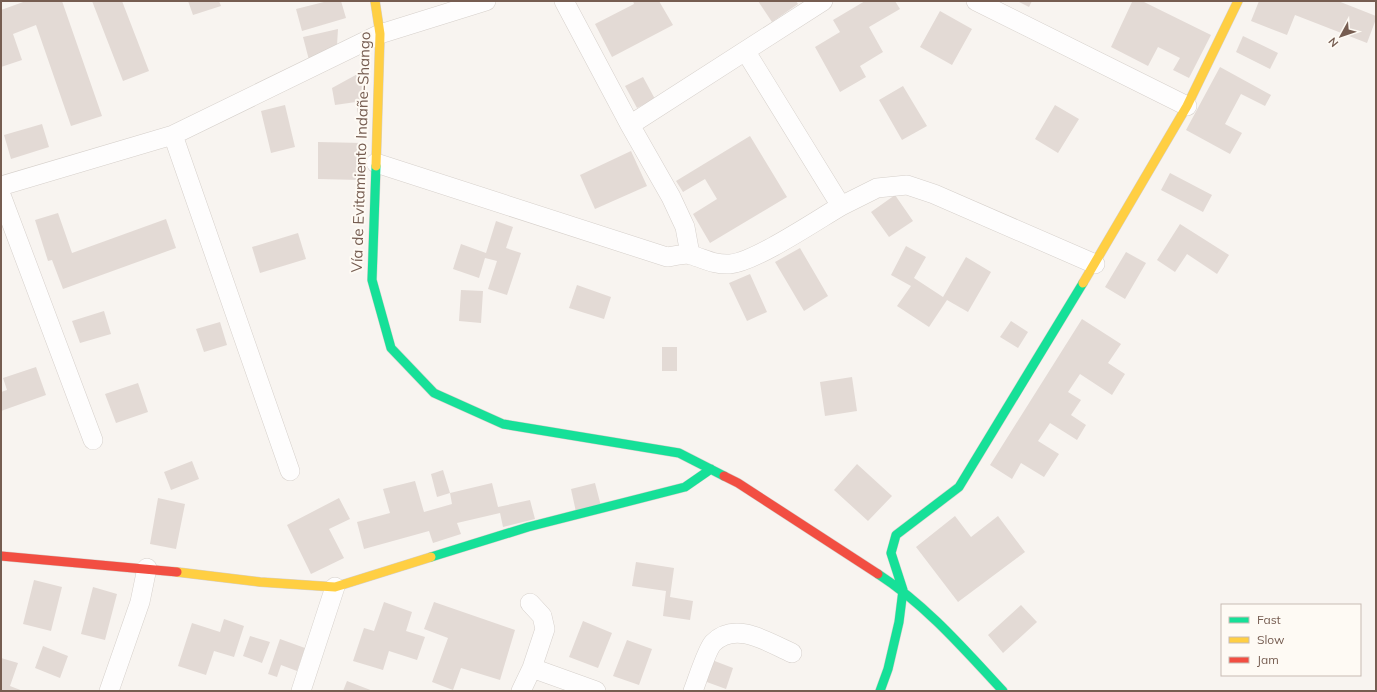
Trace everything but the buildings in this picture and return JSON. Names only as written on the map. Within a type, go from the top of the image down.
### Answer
[{"type":"street","name":"Vía de Evitamiento Indañe-Shango","points":[[375,1],[380,34],[372,280],[391,348],[434,393],[502,424],[604,442],[679,452],[738,483],[903,590],[963,648],[1003,691]]},
{"type":"street","points":[[1,186],[173,135],[380,34],[486,1]]},
{"type":"street","points":[[564,1],[630,125],[671,197],[682,221],[690,254]]},
{"type":"street","points":[[630,125],[746,52],[823,1]]},
{"type":"street","points":[[976,1],[1187,106]]},
{"type":"street","points":[[880,691],[888,669],[899,622],[903,590],[891,553],[896,535],[959,487],[1095,264],[1187,106],[1238,1]]},
{"type":"street","points":[[746,52],[841,206]]},
{"type":"street","points":[[173,135],[290,471]]},
{"type":"street","points":[[376,163],[667,257],[690,254],[710,263],[720,264],[732,264],[744,261],[784,240],[841,206],[877,188],[907,185],[934,194],[1095,264]]},
{"type":"street","points":[[1,195],[93,440]]},
{"type":"street","points":[[1,556],[147,568],[260,582],[335,587],[528,527],[685,487],[711,469]]},
{"type":"street","points":[[109,691],[140,602],[147,568]]},
{"type":"street","points":[[301,691],[335,587]]},
{"type":"street","points":[[521,691],[532,668],[545,629],[542,616],[530,603]]},
{"type":"street","points":[[693,691],[712,643],[727,633],[744,632],[792,653]]},
{"type":"street","points":[[532,668],[596,691]]},
{"type":"traffic: fast","points":[[376,166],[372,280],[391,348],[434,393],[503,424],[679,453],[724,476]]},
{"type":"traffic: fast","points":[[880,691],[888,669],[899,622],[903,590],[891,553],[896,535],[959,487],[1083,283]]},
{"type":"traffic: fast","points":[[431,557],[528,527],[685,487],[711,469]]},
{"type":"traffic: fast","points":[[878,574],[912,599],[944,628],[1003,691]]},
{"type":"traffic: slow","points":[[375,1],[380,34],[376,166]]},
{"type":"traffic: slow","points":[[1083,283],[1187,106],[1238,1]]},
{"type":"traffic: slow","points":[[177,572],[260,582],[335,587],[431,557]]},
{"type":"traffic: jam","points":[[724,476],[738,483],[878,574]]},
{"type":"traffic: jam","points":[[1,556],[177,572]]}]
